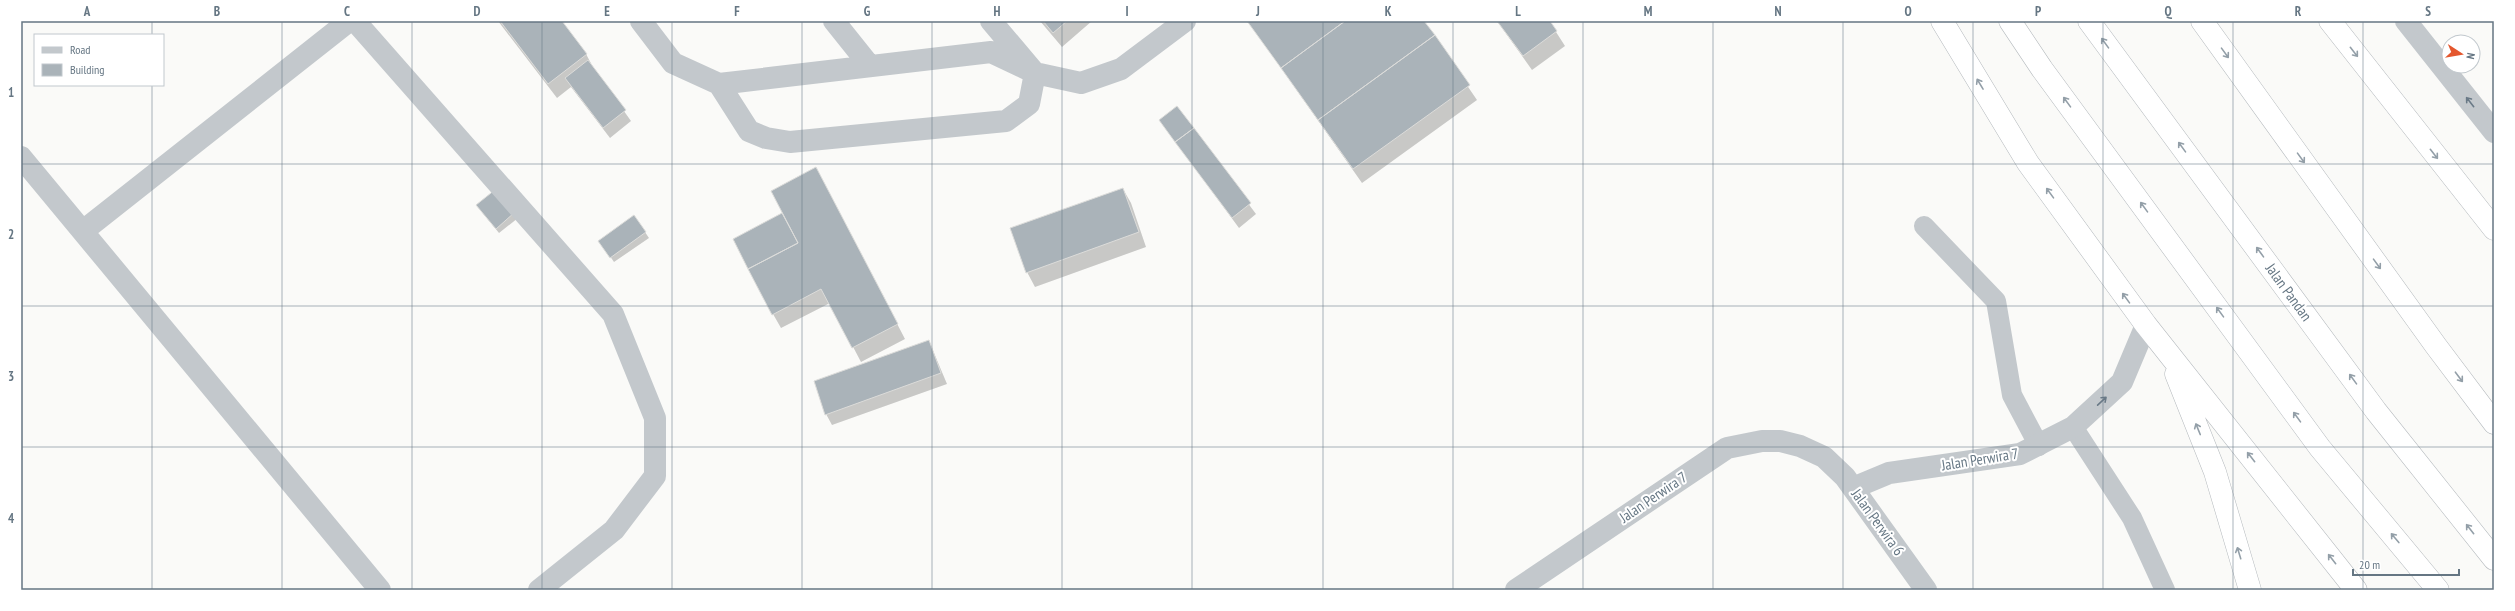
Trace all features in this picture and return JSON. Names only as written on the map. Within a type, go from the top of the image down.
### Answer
[{"type":"highway","points":[[1942,21],[2028,163],[2146,325],[2356,590]]},
{"type":"highway","points":[[2010,21],[2042,69],[2320,448],[2438,590]]},
{"type":"highway","name":"Jalan Pandan","points":[[2089,21],[2376,411],[2494,560]]},
{"type":"highway","points":[[2202,21],[2436,346],[2494,423]]},
{"type":"highway","points":[[2330,21],[2494,229]]},
{"type":"highway","points":[[2167,352],[2215,472],[2250,590]]},
{"type":"street","points":[[83,231],[349,21]]},
{"type":"street","points":[[355,21],[613,314],[655,418],[654,476],[614,530],[539,590]]},
{"type":"street","points":[[641,21],[674,62],[719,84],[749,131],[766,138],[790,142],[1006,121],[1028,104],[1035,73]]},
{"type":"street","points":[[834,21],[870,66]]},
{"type":"street","points":[[991,21],[1035,73]]},
{"type":"street","points":[[719,84],[991,52],[1035,73],[1081,83],[1121,69],[1185,21]]},
{"type":"street","points":[[2406,21],[2494,132]]},
{"type":"street","points":[[21,157],[380,590]]},
{"type":"street","name":"Jalan Perwira 7","points":[[1853,488],[1890,473],[2020,454],[2039,446],[2073,427],[2122,382],[2146,325]]},
{"type":"street","name":"Jalan Perwira 7","points":[[1516,590],[1727,448],[1762,441],[1780,441],[1800,446],[1824,457]]},
{"type":"street","name":"Jalan Perwira 6","points":[[1824,457],[1853,488],[1926,590]]},
{"type":"lane","points":[[1924,226],[1996,301],[2012,395],[2039,446]]},
{"type":"lane","points":[[2073,427],[2132,518],[2164,590]]},
{"type":"building","points":[[500,21],[562,21],[587,54],[548,84]]},
{"type":"building","points":[[1043,21],[1067,21],[1053,33]]},
{"type":"building","points":[[1247,21],[1345,21],[1281,68]]},
{"type":"building","points":[[1345,21],[1424,21],[1435,35],[1318,120],[1281,68]]},
{"type":"building","points":[[1497,21],[1550,21],[1557,31],[1523,56]]},
{"type":"building","points":[[1435,35],[1470,85],[1353,169],[1318,120]]},
{"type":"building","points":[[588,60],[626,110],[603,128],[565,78]]},
{"type":"building","points":[[1177,106],[1194,128],[1175,142],[1159,120]]},
{"type":"building","points":[[1194,128],[1251,203],[1232,218],[1175,142]]},
{"type":"building","points":[[816,167],[898,324],[852,348],[821,289],[772,315],[748,269],[798,243],[771,191]]},
{"type":"building","points":[[1123,188],[1139,232],[1026,273],[1010,228]]},
{"type":"building","points":[[496,189],[515,212],[496,229],[476,205]]},
{"type":"building","points":[[782,213],[798,243],[748,269],[733,239]]},
{"type":"building","points":[[634,215],[646,232],[610,258],[598,241]]},
{"type":"building","points":[[929,340],[941,373],[825,415],[814,381]]}]
